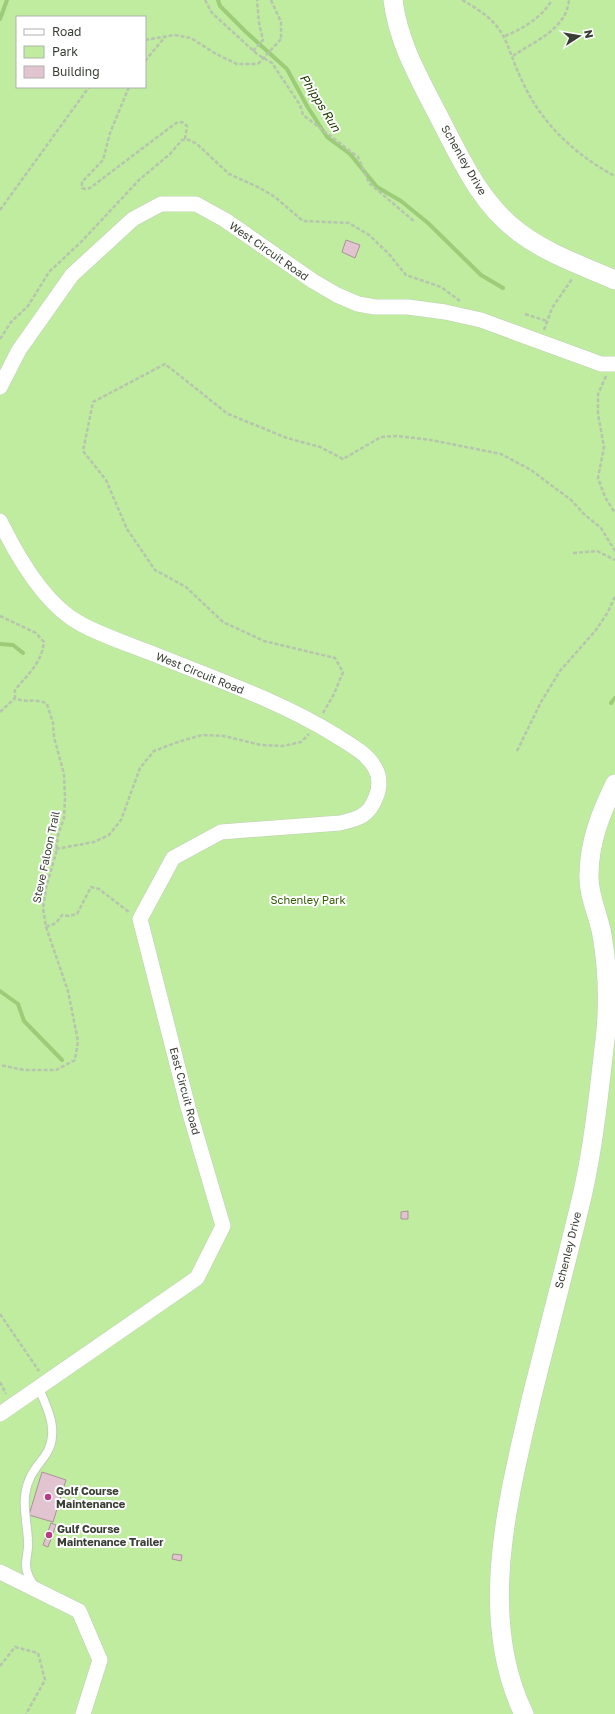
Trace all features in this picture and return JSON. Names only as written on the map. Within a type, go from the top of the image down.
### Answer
[{"type":"street","name":"Schenley Drive","points":[[393,0],[399,30],[407,52],[476,185],[501,216],[520,233],[538,245],[615,280]]},
{"type":"street","name":"West Circuit Road","points":[[0,387],[19,350],[72,275],[133,219],[161,204],[196,204],[225,220],[313,281],[337,295],[358,304],[375,308],[408,307],[445,312],[480,320],[601,364],[614,364]]},
{"type":"street","name":"West Circuit Road","points":[[0,521],[10,543],[53,603],[80,624],[238,688],[317,724],[365,756],[375,768],[379,781],[377,796],[370,811],[356,819],[340,823],[221,832],[173,858],[140,920]]},
{"type":"street","name":"Schenley Drive","points":[[524,1714],[518,1702],[507,1665],[499,1621],[498,1575],[516,1466],[583,1189],[596,1111],[606,1036],[608,997],[606,962],[602,933],[588,878],[592,842],[602,810],[615,784]]},
{"type":"street","name":"East Circuit Road","points":[[0,1414],[197,1278],[223,1226],[188,1107],[140,920]]},
{"type":"street","points":[[0,1572],[79,1611],[100,1660],[83,1714]]},
{"type":"lane","points":[[36,1590],[28,1576],[26,1564],[28,1541],[24,1506],[30,1478],[50,1449],[53,1434],[42,1384]]},
{"type":"path","points":[[205,0],[212,12],[253,51],[272,63],[300,105],[303,115],[358,157],[369,183],[415,222]]},
{"type":"path","points":[[253,51],[263,40],[259,23],[257,0]]},
{"type":"path","points":[[146,40],[166,36],[191,38],[216,54],[237,64],[258,64],[281,39],[280,22],[271,0]]},
{"type":"path","points":[[462,0],[487,16],[500,27],[524,85],[537,108],[570,147],[593,165],[615,176]]},
{"type":"path","points":[[505,36],[525,27],[541,16],[552,0]]},
{"type":"path","points":[[513,56],[558,26],[569,0]]},
{"type":"path","points":[[146,60],[166,36]]},
{"type":"path","points":[[0,210],[88,88]]},
{"type":"path","points":[[129,88],[110,133],[103,160],[82,182],[82,188],[85,190],[90,188],[176,123],[182,122],[187,126],[186,139]]},
{"type":"path","points":[[539,342],[552,308],[568,287],[580,264]]},
{"type":"path","points":[[525,314],[547,321]]},
{"type":"path","points":[[56,850],[94,842],[109,835],[121,820],[140,768],[154,751],[202,735],[224,736],[260,745],[283,746],[301,742],[317,724],[334,694],[342,672],[335,658],[264,641],[223,622],[186,586],[155,570],[127,529],[106,480],[83,451],[93,402],[165,364],[228,414],[287,438],[320,447],[343,459],[381,437],[397,436],[431,440],[501,454],[531,470],[571,500],[584,514],[601,528],[615,551]]},
{"type":"path","points":[[614,364],[598,394],[598,414],[604,447],[598,478],[605,497],[615,513]]},
{"type":"path","points":[[573,553],[597,551],[615,560]]},
{"type":"path","points":[[517,751],[541,702],[560,671],[596,630],[608,612],[615,596]]},
{"type":"path","points":[[0,616],[36,633],[44,642],[42,655],[15,690],[15,698],[0,712]]},
{"type":"path","name":"Steve Faloon Trail","points":[[0,1065],[24,1070],[56,1070],[75,1060],[78,1041],[69,996],[46,927],[43,908],[58,836],[64,818],[64,774],[54,738],[53,723],[48,704],[40,700],[21,701],[15,698]]},
{"type":"path","points":[[46,927],[56,923],[62,915],[69,916],[77,914],[91,887],[99,890],[140,920]]},
{"type":"path","points":[[0,1314],[42,1384]]},
{"type":"path","points":[[0,1666],[15,1647],[38,1653],[45,1680],[26,1714]]},
{"type":"green space","name":"Schenley Park","points":[[0,0],[615,0],[615,1714],[0,1714]]},
{"type":"building","points":[[346,240],[360,245],[355,258],[342,252]]},
{"type":"building","points":[[408,1211],[408,1219],[401,1219],[401,1212]]},
{"type":"building","name":"Golf Course Maintenance","points":[[42,1472],[66,1480],[53,1522],[29,1515]]},
{"type":"building","name":"Gulf Course Maintenance Trailer","points":[[51,1523],[56,1525],[48,1547],[43,1545]]},
{"type":"building","points":[[173,1554],[182,1555],[181,1561],[172,1559]]},
{"type":"waterway","points":[[0,19],[7,0]]},
{"type":"waterway","name":"Phipps Run","points":[[218,0],[220,6],[287,69],[307,106],[327,137],[350,154],[377,187],[401,201],[428,223],[481,275],[503,288]]},
{"type":"waterway","points":[[0,644],[13,645],[23,653]]},
{"type":"waterway","points":[[611,703],[615,698]]},
{"type":"waterway","points":[[0,991],[18,1004],[24,1021],[62,1060]]},
{"type":"place","name":"Golf Course Maintenance","points":[[48,1497]]},
{"type":"place","name":"Gulf Course Maintenance Trailer","points":[[49,1535]]}]
